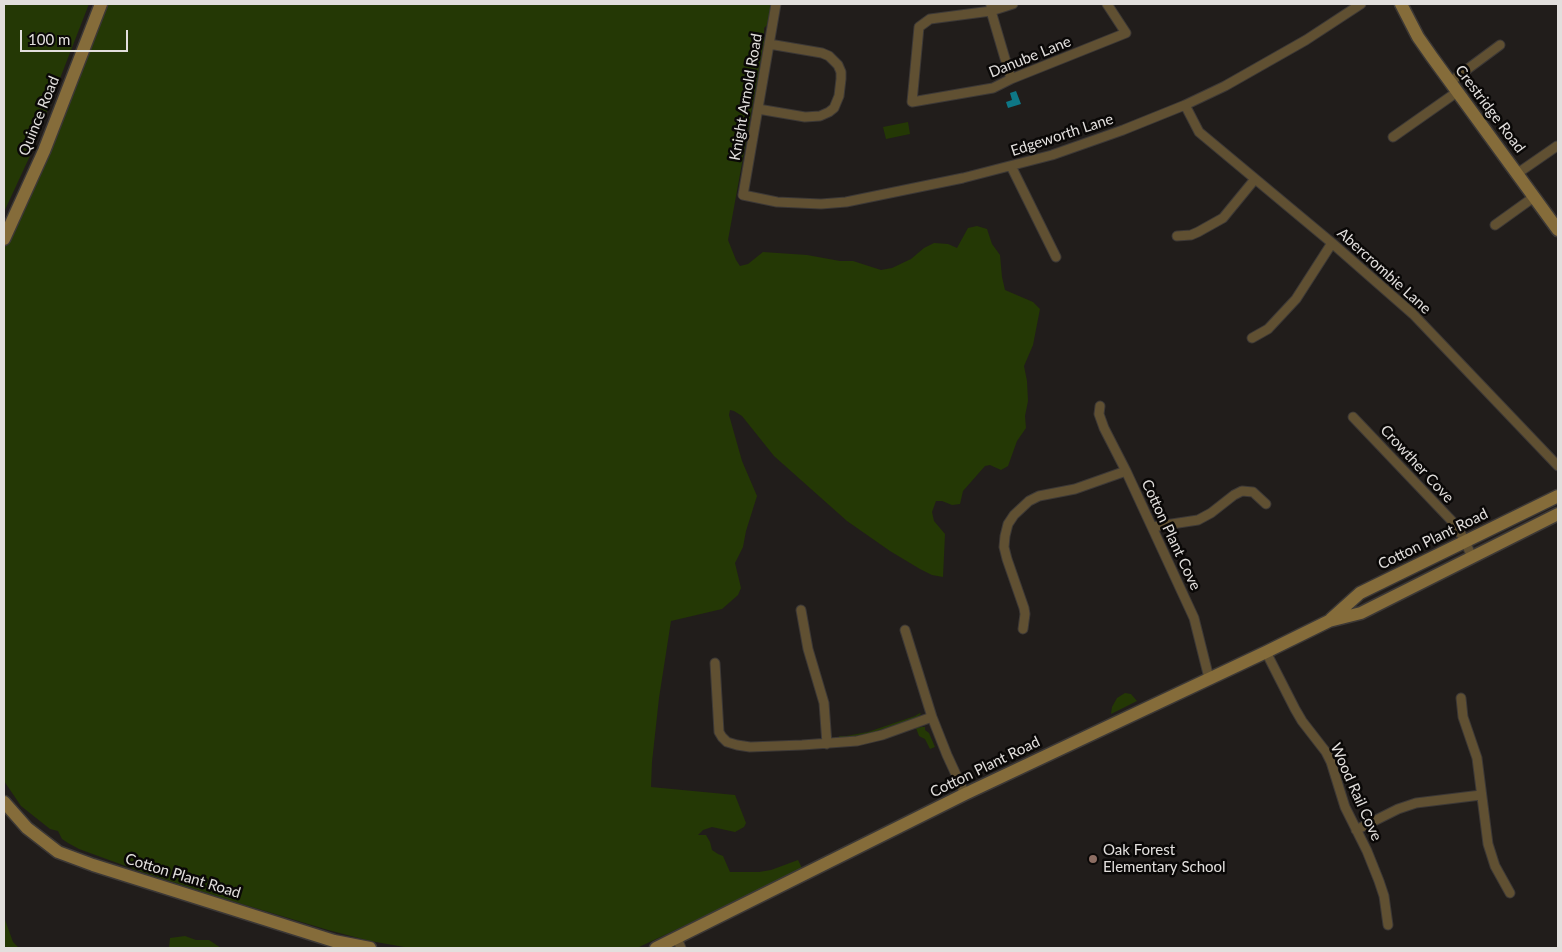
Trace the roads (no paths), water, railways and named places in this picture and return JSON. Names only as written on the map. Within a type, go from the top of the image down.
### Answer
[{"type":"street","name":"Quince Road","points":[[4,239],[44,151],[101,4]]},
{"type":"street","name":"Knight Arnold Road","points":[[743,195],[776,4]]},
{"type":"street","points":[[1010,79],[991,7],[1013,4]]},
{"type":"street","name":"Danube Lane","points":[[991,7],[930,19],[919,27],[912,102],[993,88],[1010,79],[1126,33],[1106,4]]},
{"type":"street","name":"Edgeworth Lane","points":[[743,195],[792,203],[835,203],[963,178],[1078,147],[1185,105],[1225,86],[1294,47],[1361,4]]},
{"type":"street","name":"Crestridge Road","points":[[1401,4],[1418,37],[1558,230]]},
{"type":"street","points":[[758,109],[805,117],[820,116],[834,108],[839,96],[842,79],[841,72],[838,65],[829,56],[770,44]]},
{"type":"street","points":[[1393,137],[1500,45]]},
{"type":"street","name":"Abercrombie Lane","points":[[1185,105],[1199,132],[1332,243],[1413,314],[1558,466]]},
{"type":"street","points":[[1518,173],[1556,146]]},
{"type":"street","points":[[1011,166],[1056,257]]},
{"type":"street","points":[[1177,236],[1191,235],[1223,218],[1255,179]]},
{"type":"street","points":[[1495,225],[1534,197]]},
{"type":"street","points":[[1252,338],[1268,329],[1291,304],[1305,286],[1332,243]]},
{"type":"street","name":"Cotton Plant Cove","points":[[1100,406],[1104,428],[1194,618],[1209,678]]},
{"type":"street","name":"Crowther Cove","points":[[1354,417],[1452,520],[1472,557]]},
{"type":"street","points":[[1023,629],[1024,608],[1004,547],[1004,536],[1008,524],[1014,515],[1029,501],[1039,496],[1092,485],[1126,471]]},
{"type":"street","points":[[1152,527],[1198,520],[1242,491],[1253,492],[1266,504]]},
{"type":"street","name":"Cotton Plant Road","points":[[1329,621],[1360,593],[1558,496]]},
{"type":"street","name":"Cotton Plant Road","points":[[656,948],[679,943],[965,794],[1329,621],[1361,613],[1558,514]]},
{"type":"street","points":[[801,610],[810,656],[824,703],[827,744]]},
{"type":"street","points":[[905,630],[932,717],[965,794]]},
{"type":"street","name":"Wood Rail Cove","points":[[1266,652],[1295,709],[1329,757],[1345,807],[1379,881],[1384,896],[1388,925]]},
{"type":"street","points":[[716,663],[718,727],[722,737],[727,742],[744,746],[851,742],[870,738],[932,717]]},
{"type":"street","points":[[1461,698],[1461,711],[1477,758],[1485,832],[1489,850],[1510,894]]},
{"type":"street","points":[[1356,830],[1410,804],[1481,795]]},
{"type":"street","name":"Cotton Plant Road","points":[[4,802],[27,828],[58,852],[93,866],[334,941],[370,948]]},
{"type":"water","points":[[1016,91],[1021,104],[1008,108],[1006,102],[1012,100],[1010,93]]},
{"type":"place","name":"Oak Forest Elementary School","points":[[1093,859]]}]
